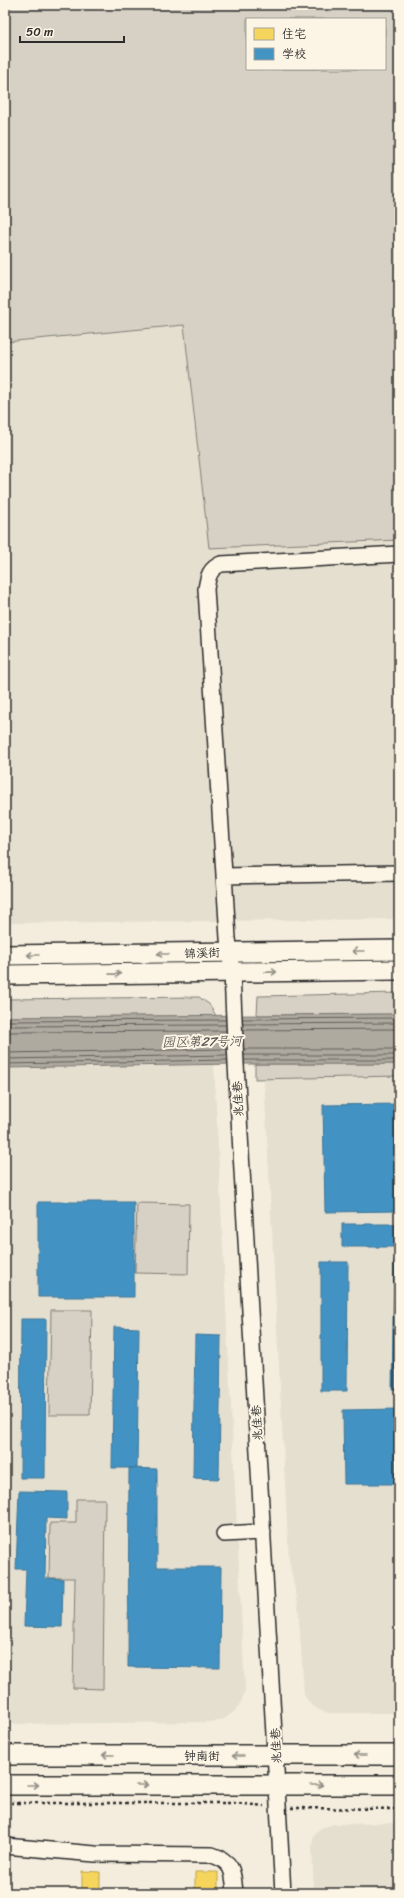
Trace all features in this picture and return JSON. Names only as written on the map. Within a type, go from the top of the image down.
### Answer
[{"type":"main road","name":"锦溪街","points":[[5,955],[399,950]]},
{"type":"main road","name":"锦溪街","points":[[5,975],[399,970]]},
{"type":"main road","name":"钟南街","points":[[5,1755],[399,1755]]},
{"type":"main road","points":[[5,1785],[399,1785]]},
{"type":"street","name":"兆佳巷","points":[[283,1893],[277,1756],[236,1064],[232,972],[224,876],[206,589],[208,574],[213,567],[221,564],[399,554]]},
{"type":"street","points":[[224,876],[399,873]]},
{"type":"street","points":[[224,1534],[263,1532]]},
{"type":"street","points":[[5,1846],[95,1854],[212,1855],[222,1858],[229,1864],[233,1875],[234,1893]]},
{"type":"path","points":[[5,1803],[234,1803],[311,1810],[399,1809]]},
{"type":"shaded area","points":[[5,5],[399,5],[399,919],[5,923]]},
{"type":"shaded area","points":[[5,5],[399,5],[399,540],[209,548],[184,325],[5,342]]},
{"type":"shaded area","points":[[399,993],[399,1014],[257,1015],[258,996]]},
{"type":"shaded area","points":[[199,997],[210,1005],[216,1016],[5,1017],[5,999]]},
{"type":"shaded area","points":[[255,1064],[399,1064],[399,1076],[255,1079]]},
{"type":"shaded area","points":[[214,1065],[245,1690],[241,1702],[234,1712],[224,1719],[215,1722],[5,1724],[5,1068]]},
{"type":"shaded area","points":[[399,1076],[399,1713],[328,1713],[311,1705],[304,1695],[298,1603],[289,1561],[264,1078]]},
{"type":"shaded area","points":[[137,1203],[189,1204],[188,1274],[135,1273]]},
{"type":"shaded area","points":[[51,1310],[92,1310],[90,1415],[49,1415]]},
{"type":"shaded area","points":[[76,1499],[105,1499],[103,1689],[73,1688],[75,1578],[49,1578],[50,1523],[76,1523]]},
{"type":"shaded area","points":[[399,1823],[399,1893],[314,1893],[312,1849],[313,1837],[316,1832],[321,1828],[334,1824]]},
{"type":"water","name":"园区第27号河","points":[[399,1014],[399,1064],[236,1064],[5,1068],[5,1017]]},
{"type":"building: 住宅","points":[[82,1871],[100,1872],[100,1891],[108,1891],[108,1893],[82,1893]]},
{"type":"building: 住宅","points":[[195,1872],[218,1872],[218,1893],[195,1893]]},
{"type":"building: 学校","points":[[399,1104],[399,1211],[325,1212],[323,1105]]},
{"type":"building: 学校","points":[[38,1202],[134,1202],[134,1297],[38,1297]]},
{"type":"building: 学校","points":[[342,1224],[397,1224],[397,1247],[342,1247]]},
{"type":"building: 学校","points":[[394,1261],[399,1261],[399,1389],[392,1389]]},
{"type":"building: 学校","points":[[321,1262],[348,1262],[347,1391],[321,1391]]},
{"type":"building: 学校","points":[[21,1319],[46,1319],[45,1478],[20,1478]]},
{"type":"building: 学校","points":[[114,1327],[139,1328],[137,1468],[112,1468]]},
{"type":"building: 学校","points":[[195,1335],[221,1336],[219,1479],[193,1478]]},
{"type":"building: 学校","points":[[399,1409],[399,1484],[344,1484],[343,1410]]},
{"type":"building: 学校","points":[[129,1468],[157,1469],[157,1567],[221,1567],[220,1668],[128,1667]]},
{"type":"building: 学校","points":[[19,1491],[67,1492],[67,1519],[46,1518],[45,1578],[63,1579],[62,1627],[24,1626],[26,1569],[16,1569]]}]
